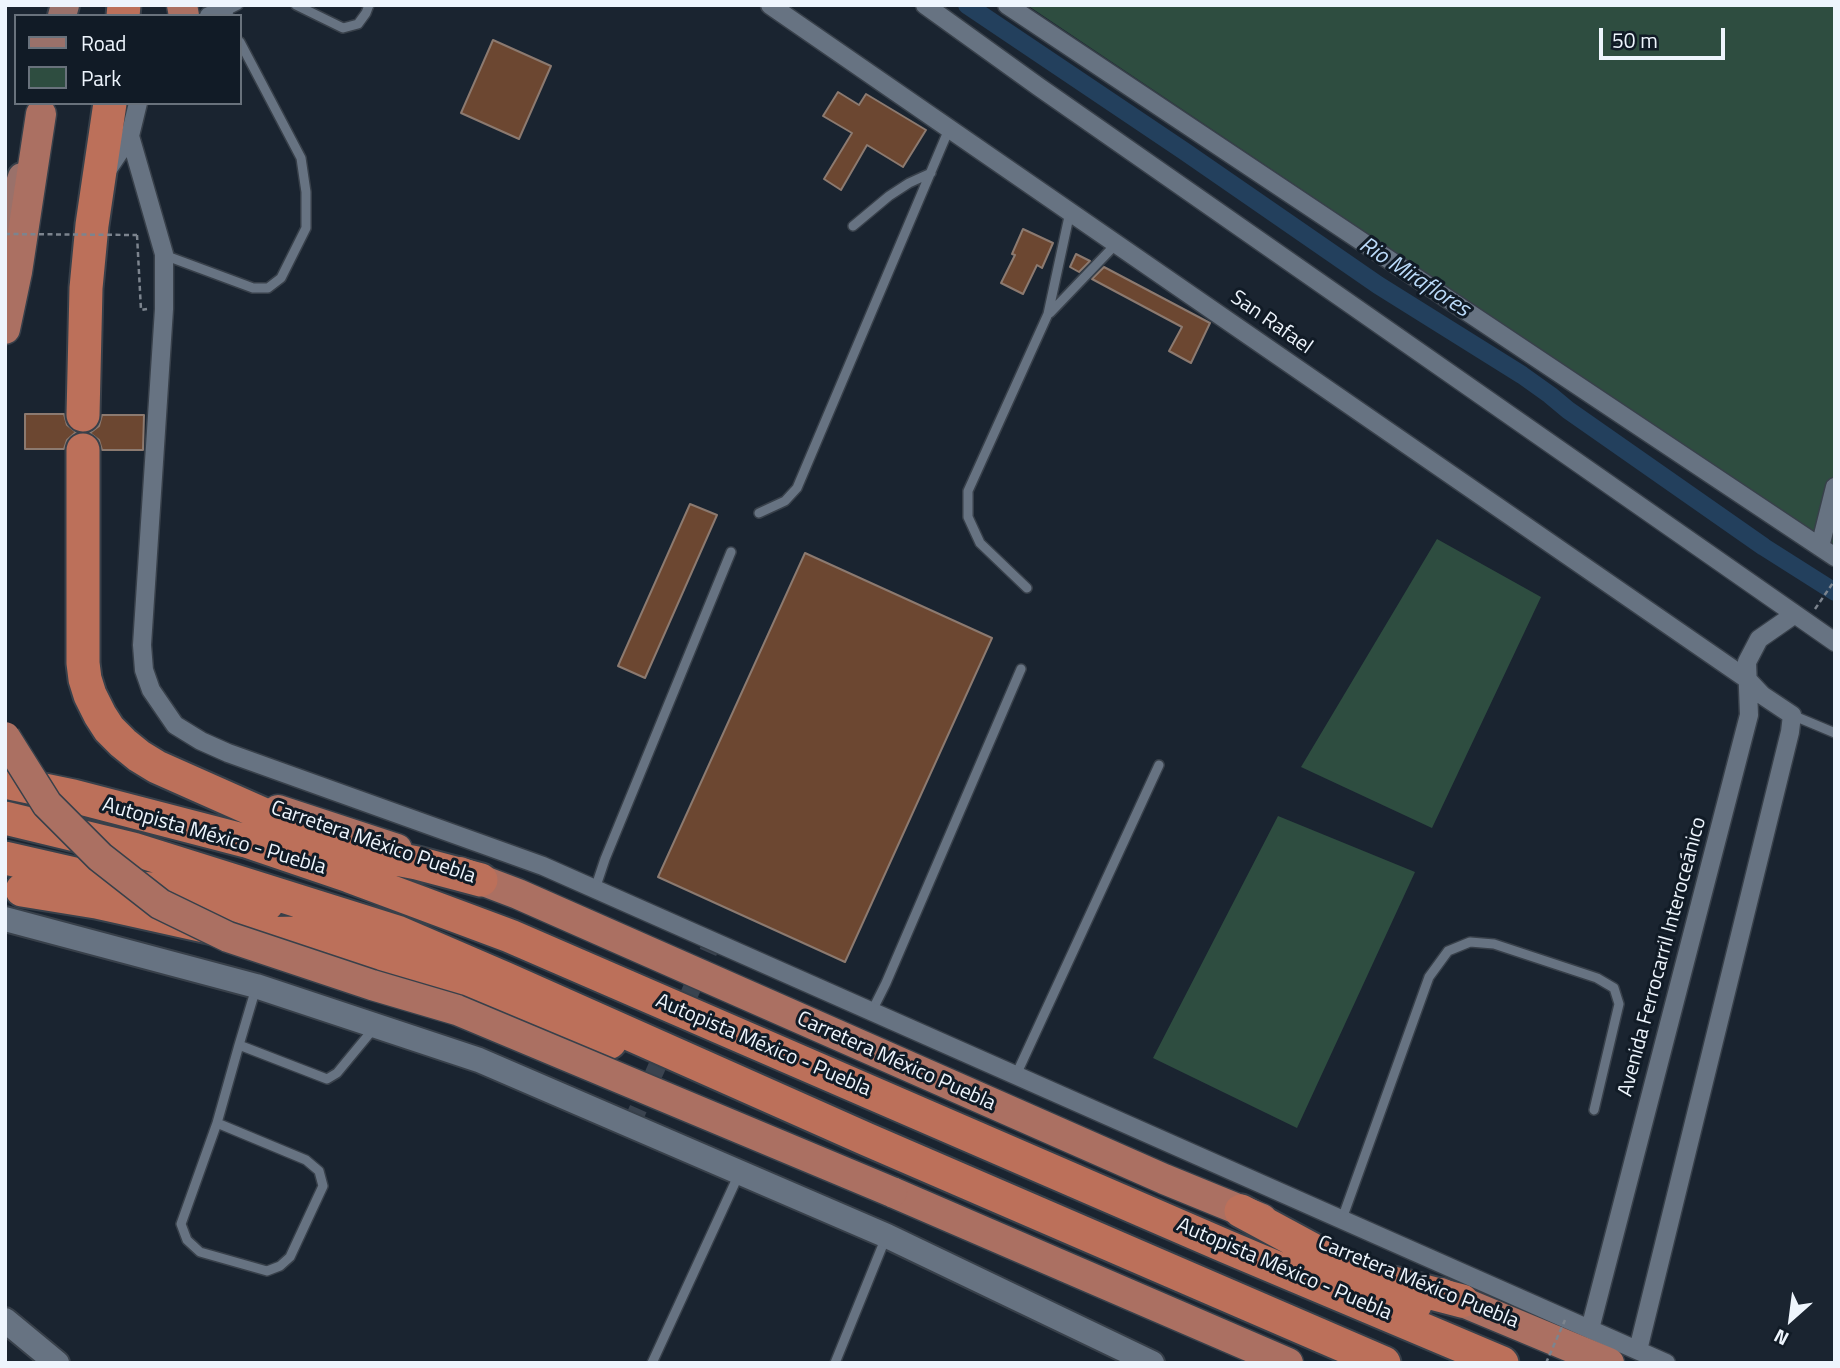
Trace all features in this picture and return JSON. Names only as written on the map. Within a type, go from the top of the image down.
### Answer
[{"type":"highway","points":[[83,415],[86,288],[92,225],[110,105]]},
{"type":"highway","points":[[5,329],[17,272],[42,109]]},
{"type":"highway","points":[[83,450],[83,663],[85,679],[95,705],[109,729],[139,756],[157,767],[265,815],[510,936]]},
{"type":"highway","points":[[5,737],[47,804],[100,857],[160,904],[228,937],[457,1010],[892,1192],[1287,1363]]},
{"type":"highway","name":"Carretera México Puebla","points":[[177,776],[394,848],[518,894],[1139,1168],[1609,1363]]},
{"type":"highway","name":"Autopista México - Puebla","points":[[5,782],[73,796],[246,841],[510,936],[1502,1363]]},
{"type":"highway","name":"Autopista México - Puebla","points":[[5,818],[133,849],[397,932],[1384,1363]]},
{"type":"highway","points":[[246,841],[297,850],[365,853],[481,880]]},
{"type":"highway","points":[[5,858],[118,886],[183,892],[227,902],[316,906]]},
{"type":"highway","points":[[14,888],[75,874]]},
{"type":"highway","points":[[14,888],[96,902],[240,934],[387,980],[442,990],[547,1026],[693,1063]]},
{"type":"highway","points":[[240,934],[302,933],[409,968],[506,979]]},
{"type":"highway","points":[[1241,1211],[1419,1307],[1510,1363]]},
{"type":"highway","points":[[1225,1246],[1301,1259],[1462,1301]]},
{"type":"highway","points":[[1231,1297],[1340,1363]]},
{"type":"main road","points":[[5,233],[42,109]]},
{"type":"main road","points":[[5,919],[256,986],[479,1060],[887,1236],[1152,1363]]},
{"type":"main road","points":[[5,1320],[57,1363]]},
{"type":"street","name":"San Rafael","points":[[770,5],[1747,679],[1762,695],[1793,715]]},
{"type":"street","points":[[925,5],[1835,642]]},
{"type":"street","points":[[1007,5],[1827,552],[1835,487]]},
{"type":"street","points":[[99,183],[130,136],[138,105]]},
{"type":"street","points":[[130,136],[164,254],[164,309],[142,645],[144,670],[151,690],[175,725],[228,753],[543,866],[595,888],[1666,1363]]},
{"type":"street","name":"Avenida Ferrocarril Interoceánico","points":[[1590,1329],[1749,715],[1747,662],[1759,639],[1795,614]]},
{"type":"street","points":[[1638,1350],[1793,715]]},
{"type":"lane","points":[[296,5],[343,28],[358,24],[369,5]]},
{"type":"lane","points":[[164,254],[253,288],[268,288],[281,278],[306,228],[306,191],[301,159],[242,46]]},
{"type":"lane","points":[[759,513],[785,501],[797,488],[949,129]]},
{"type":"lane","points":[[853,226],[889,196],[931,173]]},
{"type":"lane","points":[[1027,588],[980,543],[968,517],[968,491],[1048,314],[1070,212]]},
{"type":"lane","points":[[1048,314],[1116,244]]},
{"type":"lane","points":[[595,888],[731,552]]},
{"type":"lane","points":[[872,1011],[1021,670]]},
{"type":"lane","points":[[1793,715],[1835,733]]},
{"type":"lane","points":[[1016,1075],[1159,765]]},
{"type":"lane","points":[[1342,1219],[1429,977],[1448,951],[1470,942],[1494,944],[1597,978],[1614,988],[1619,1004],[1594,1110]]},
{"type":"lane","points":[[216,1123],[306,1160],[319,1171],[323,1186],[290,1257],[281,1266],[267,1272],[200,1252],[187,1240],[181,1224],[216,1123],[256,986]]},
{"type":"lane","points":[[239,1045],[327,1079],[337,1073],[376,1026]]},
{"type":"lane","points":[[652,1363],[739,1172]]},
{"type":"lane","points":[[835,1363],[887,1236]]},
{"type":"path","points":[[5,233],[137,235],[141,310],[164,309]]},
{"type":"path","points":[[1814,611],[1835,580]]},
{"type":"path","points":[[1546,1363],[1565,1320]]},
{"type":"green space","points":[[1027,5],[1835,5],[1835,547],[1792,519]]},
{"type":"green space","points":[[1437,539],[1541,597],[1432,828],[1301,767]]},
{"type":"green space","points":[[1278,816],[1415,872],[1297,1128],[1153,1058]]},
{"type":"building","points":[[493,40],[551,66],[519,139],[461,113]]},
{"type":"building","points":[[838,92],[859,105],[866,94],[926,130],[903,167],[867,145],[841,190],[824,179],[852,133],[823,116]]},
{"type":"building","points":[[1023,229],[1053,243],[1042,268],[1037,265],[1023,294],[1001,283],[1015,255],[1012,254]]},
{"type":"building","points":[[1076,254],[1090,261],[1079,272],[1070,267]]},
{"type":"building","points":[[1104,267],[1210,323],[1191,363],[1169,351],[1182,327],[1092,279]]},
{"type":"building","points":[[25,414],[64,414],[67,425],[76,432],[67,440],[64,449],[25,449]]},
{"type":"building","points":[[102,415],[144,415],[143,450],[102,450],[99,440],[90,433],[99,426]]},
{"type":"building","points":[[690,504],[717,515],[645,678],[618,666]]},
{"type":"building","points":[[805,553],[992,638],[845,962],[658,877]]},
{"type":"waterway","name":"Rio Miraflores","points":[[967,5],[1378,285],[1522,375],[1764,547],[1835,592]]},
{"type":"tunnel","points":[[631,1125],[713,941]]}]
